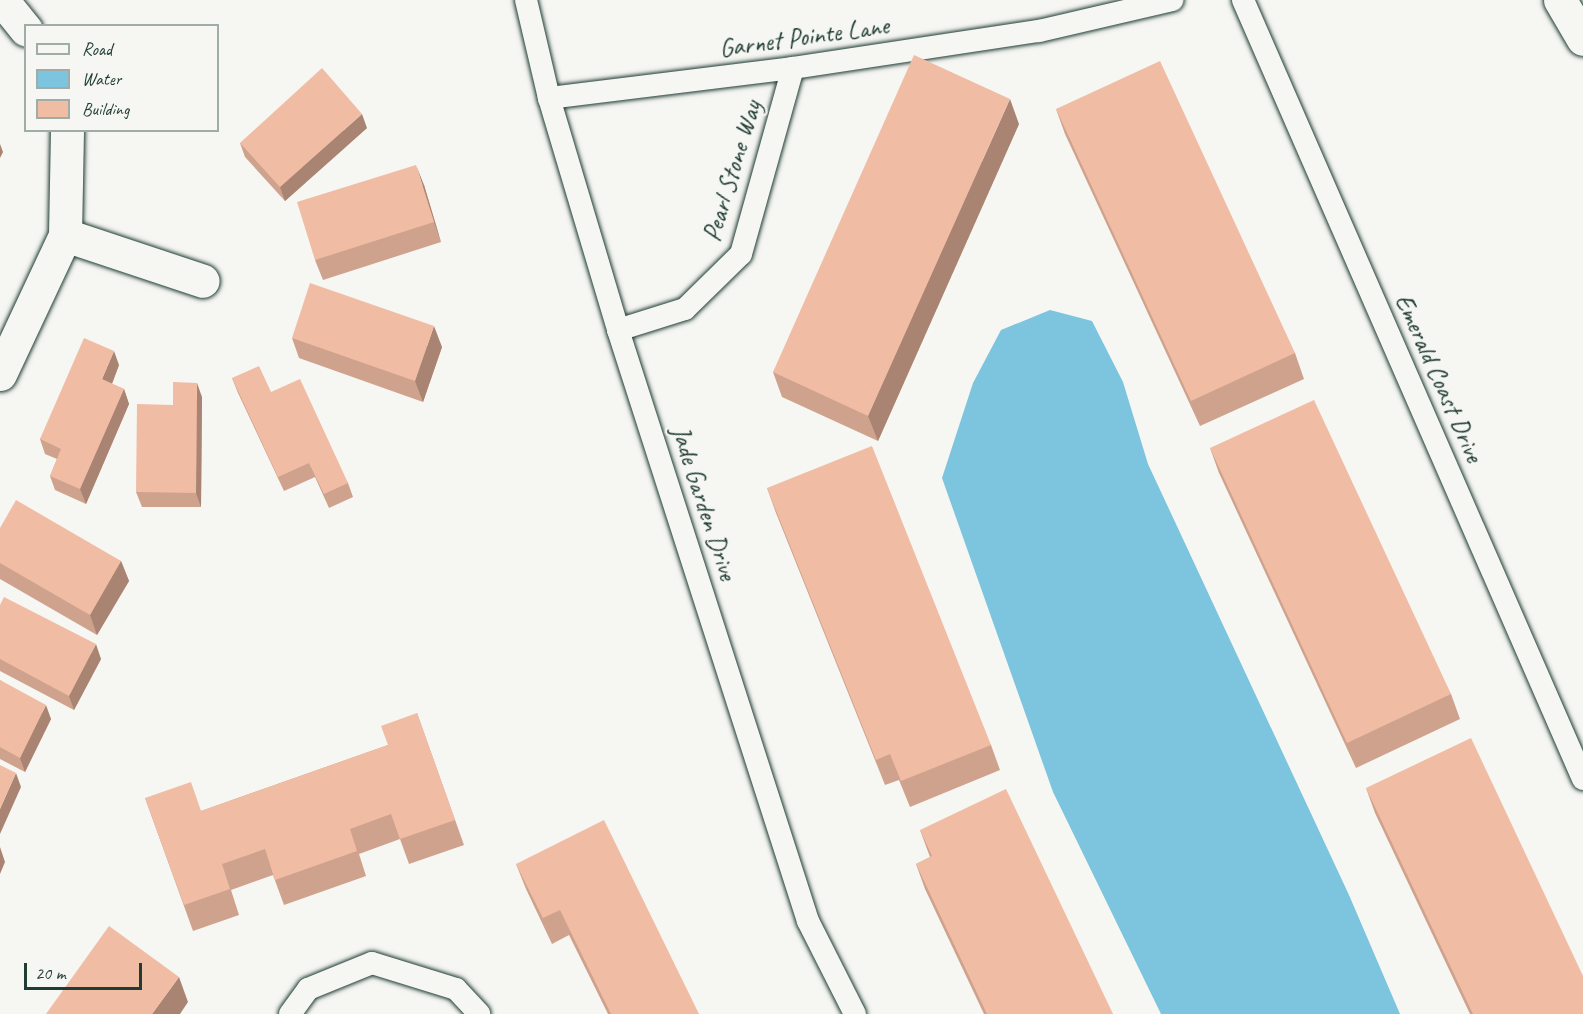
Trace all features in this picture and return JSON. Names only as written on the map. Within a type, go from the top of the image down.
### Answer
[{"type":"main road","points":[[2,0],[24,28]]},
{"type":"main road","points":[[1560,0],[1583,39]]},
{"type":"main road","points":[[0,374],[65,235],[67,132]]},
{"type":"main road","points":[[65,235],[203,281]]},
{"type":"lane","name":"Jade Garden Drive","points":[[526,0],[549,98],[618,330],[808,921],[855,1014]]},
{"type":"lane","name":"Garnet Pointe Lane","points":[[549,98],[793,68],[1039,31],[1172,0]]},
{"type":"lane","name":"Emerald Coast Drive","points":[[1243,0],[1583,779]]},
{"type":"lane","name":"Pearl Stone Way","points":[[618,330],[685,309],[741,254],[793,68]]},
{"type":"lane","points":[[290,1014],[308,989],[372,963],[456,989],[479,1014]]},
{"type":"water","points":[[1050,310],[1092,321],[1123,382],[1148,464],[1349,895],[1400,1014],[1161,1014],[1053,792],[942,478],[973,383],[1001,330]]},
{"type":"building","points":[[914,55],[1010,99],[868,416],[773,372]]},
{"type":"building","points":[[1160,61],[1295,353],[1191,401],[1056,109]]},
{"type":"building","points":[[322,68],[362,114],[280,187],[240,143]]},
{"type":"building","points":[[416,165],[434,222],[315,260],[297,202]]},
{"type":"building","points":[[310,283],[434,326],[415,381],[292,338]]},
{"type":"building","points":[[84,338],[114,351],[102,379],[124,389],[80,489],[50,476],[61,449],[40,439]]},
{"type":"building","points":[[259,366],[271,392],[300,379],[348,483],[324,494],[309,463],[278,477],[232,378]]},
{"type":"building","points":[[173,382],[197,383],[196,493],[136,492],[137,404],[173,405]]},
{"type":"building","points":[[1314,400],[1451,694],[1347,743],[1210,448]]},
{"type":"building","points":[[872,446],[991,745],[901,781],[890,754],[876,760],[767,488]]},
{"type":"building","points":[[16,500],[121,561],[90,615],[0,563],[0,528]]},
{"type":"building","points":[[4,597],[96,644],[69,696],[0,659],[0,605]]},
{"type":"building","points":[[0,680],[46,705],[20,758],[0,747]]},
{"type":"building","points":[[417,713],[455,820],[400,839],[391,814],[350,829],[357,851],[275,880],[265,849],[222,864],[230,889],[184,905],[145,798],[191,782],[201,811],[388,745],[381,726]]},
{"type":"building","points":[[1471,738],[1583,976],[1583,1014],[1473,1014],[1366,788]]},
{"type":"building","points":[[0,765],[16,773],[0,809]]},
{"type":"building","points":[[1006,789],[1113,1014],[987,1014],[916,864],[932,856],[920,830]]},
{"type":"building","points":[[604,820],[699,1014],[611,1014],[560,910],[543,918],[516,864]]},
{"type":"building","points":[[109,926],[179,977],[152,1014],[46,1014]]}]
